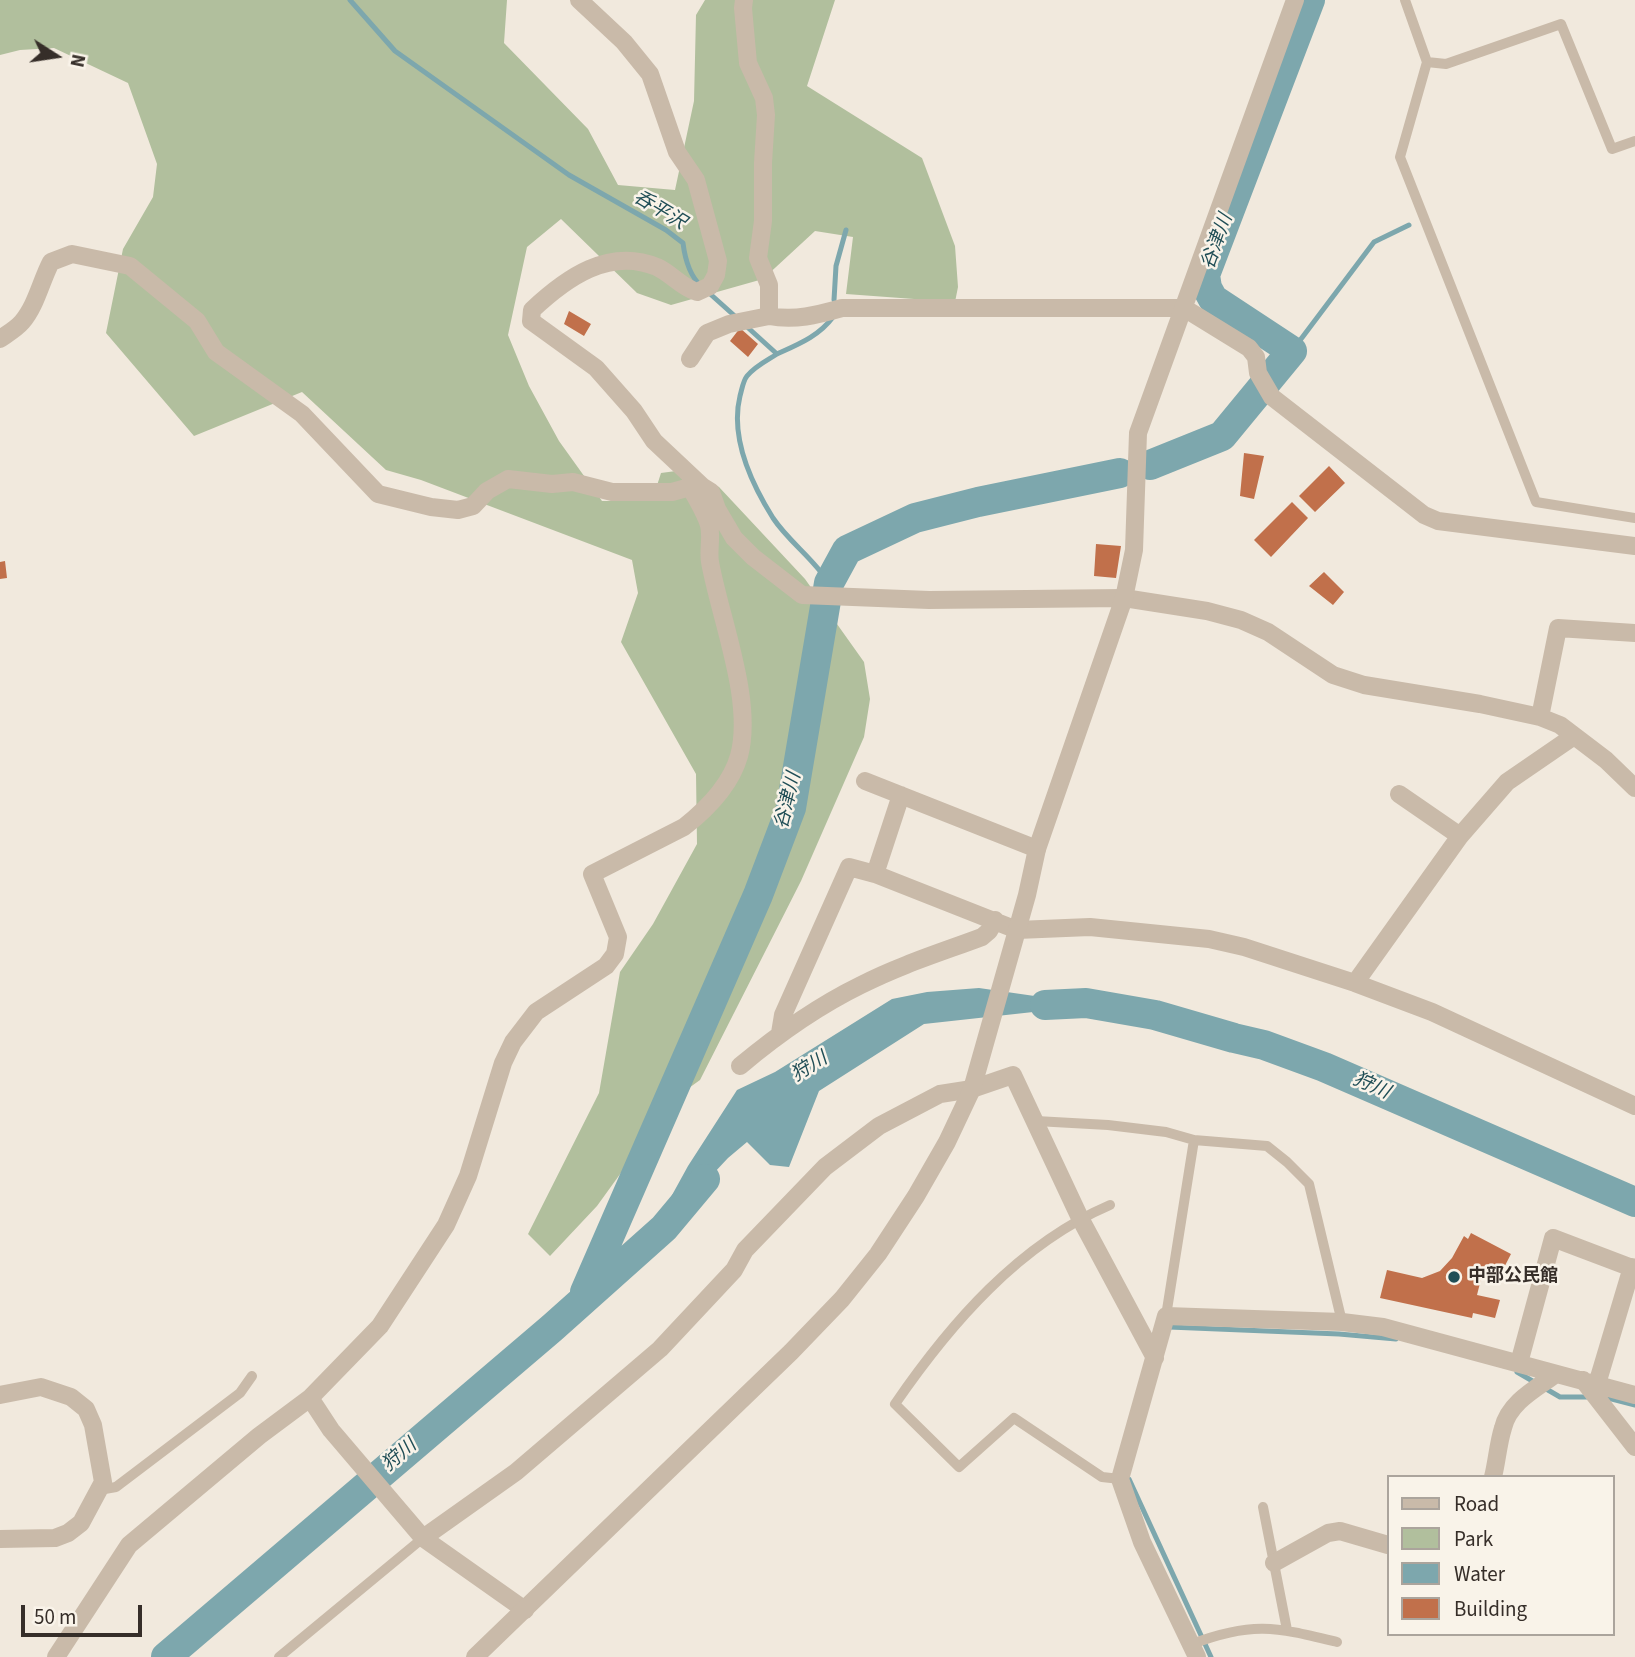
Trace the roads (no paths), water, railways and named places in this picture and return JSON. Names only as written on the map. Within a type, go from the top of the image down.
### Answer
[{"type":"street","points":[[55,1657],[130,1545],[259,1436],[310,1398],[380,1326],[446,1224],[468,1176],[503,1063],[513,1042],[536,1012],[607,966],[615,954],[618,937],[592,874],[690,822],[722,789],[739,755],[743,723],[737,681],[710,560],[709,526],[696,487],[653,441],[634,411],[596,368],[531,321],[532,310],[553,290],[574,275],[599,264],[638,261],[673,275],[686,289],[697,292],[710,286],[716,275],[718,261],[696,180],[677,152],[650,74],[624,42],[579,0]]},
{"type":"street","points":[[744,0],[748,63],[764,98],[766,115],[763,221],[758,258],[769,285],[769,316]]},
{"type":"street","points":[[475,1657],[791,1352],[842,1298],[878,1254],[947,1142],[974,1080],[1037,849],[1124,598],[1134,550],[1138,433],[1295,0]]},
{"type":"street","points":[[0,339],[21,324],[30,311],[41,280],[51,262],[72,254],[130,266],[197,321],[216,352],[302,414],[379,494],[431,507],[458,510],[473,506],[487,491],[508,480],[552,484],[573,482],[612,492],[672,492],[696,487],[710,492],[734,538],[753,557],[802,595],[929,600],[1124,598],[1207,611],[1241,620],[1268,632],[1333,675],[1364,685],[1540,717],[1560,725],[1606,760],[1635,788]]},
{"type":"street","points":[[690,359],[707,333],[729,324],[769,316],[804,318],[842,308],[1184,308],[1249,348],[1256,357],[1258,373],[1272,397],[1424,515],[1438,521],[1635,546]]},
{"type":"street","points":[[1540,717],[1558,628],[1635,633]]},
{"type":"street","points":[[1355,983],[1460,836],[1507,782],[1574,736]]},
{"type":"street","points":[[865,781],[1037,849]]},
{"type":"street","points":[[1399,794],[1460,836]]},
{"type":"street","points":[[875,874],[901,795]]},
{"type":"street","points":[[780,1032],[783,1014],[849,867],[875,874],[1017,930],[1090,927],[1209,939],[1244,947],[1355,983],[1432,1012],[1635,1106]]},
{"type":"street","points":[[740,1066],[780,1032],[859,985],[982,937],[995,920]]},
{"type":"street","points":[[417,1531],[516,1472],[660,1349],[734,1270],[745,1250],[825,1167],[879,1126],[940,1094],[974,1080],[1013,1075],[1080,1218],[1155,1358]]},
{"type":"street","points":[[1520,1363],[1553,1238],[1633,1268],[1590,1382]]},
{"type":"street","points":[[1194,1651],[1142,1542],[1120,1479],[1166,1315],[1342,1322],[1383,1327],[1635,1395]]},
{"type":"street","points":[[1493,1475],[1507,1415],[1515,1405],[1556,1374]]},
{"type":"street","points":[[1590,1382],[1635,1447]]},
{"type":"street","points":[[0,1395],[41,1387],[71,1396],[86,1409],[93,1425],[103,1482],[81,1523],[68,1533],[55,1538],[0,1539]]},
{"type":"street","points":[[310,1398],[331,1430],[417,1531],[525,1610]]},
{"type":"street","points":[[1273,1563],[1328,1533],[1340,1531],[1386,1544]]},
{"type":"lane","points":[[1405,0],[1427,62],[1400,157],[1536,502],[1635,518]]},
{"type":"lane","points":[[1427,62],[1446,64],[1561,24],[1612,149],[1635,141]]},
{"type":"lane","points":[[1036,1121],[1108,1125],[1166,1132],[1194,1140],[1267,1146],[1309,1184],[1342,1322]]},
{"type":"lane","points":[[1166,1315],[1194,1140]]},
{"type":"lane","points":[[1110,1205],[1080,1218],[1018,1262],[984,1294],[923,1364],[895,1404],[959,1467],[1014,1418],[1102,1477],[1120,1479]]},
{"type":"lane","points":[[99,1490],[116,1487],[240,1393],[252,1377]]},
{"type":"lane","points":[[1263,1507],[1287,1630]]},
{"type":"lane","points":[[279,1657],[417,1531]]},
{"type":"lane","points":[[1194,1651],[1224,1632],[1265,1627],[1337,1642]]},
{"type":"water","points":[[979,988],[1097,1005],[924,1024],[819,1091],[789,1167],[770,1165],[747,1142],[728,1158],[653,1238],[666,1206],[688,1166],[737,1090],[775,1072],[892,999],[927,992]]},
{"type":"waterway","name":"呑平沢","points":[[350,0],[395,51],[569,175],[666,230],[683,243],[688,266],[701,286]]},
{"type":"waterway","name":"谷津川","points":[[1150,465],[1222,436],[1292,351],[1213,299],[1207,288],[1205,275],[1310,0]]},
{"type":"waterway","points":[[1292,351],[1374,242],[1409,225]]},
{"type":"waterway","points":[[834,300],[836,266],[846,230]]},
{"type":"waterway","name":"呑平沢","points":[[708,292],[737,318]]},
{"type":"waterway","points":[[777,354],[815,334],[833,317]]},
{"type":"waterway","name":"呑平沢","points":[[745,325],[777,354],[754,369],[746,378],[740,396],[740,443],[750,475],[773,518],[829,583]]},
{"type":"waterway","name":"谷津川","points":[[585,1292],[758,895],[791,808],[829,583],[847,550],[915,518],[978,502],[1120,473]]},
{"type":"waterway","name":"狩川","points":[[1045,1005],[1086,1003],[1155,1015],[1264,1045],[1324,1067],[1635,1202]]},
{"type":"waterway","name":"狩川","points":[[166,1657],[552,1328],[664,1228],[705,1179]]},
{"type":"waterway","points":[[1169,1327],[1396,1339]]},
{"type":"waterway","points":[[1517,1372],[1560,1397],[1591,1397]]},
{"type":"waterway","points":[[1604,1397],[1635,1405]]},
{"type":"waterway","points":[[1129,1479],[1211,1657]]},
{"type":"place","name":"中部公民館","points":[[1454,1277]]}]
